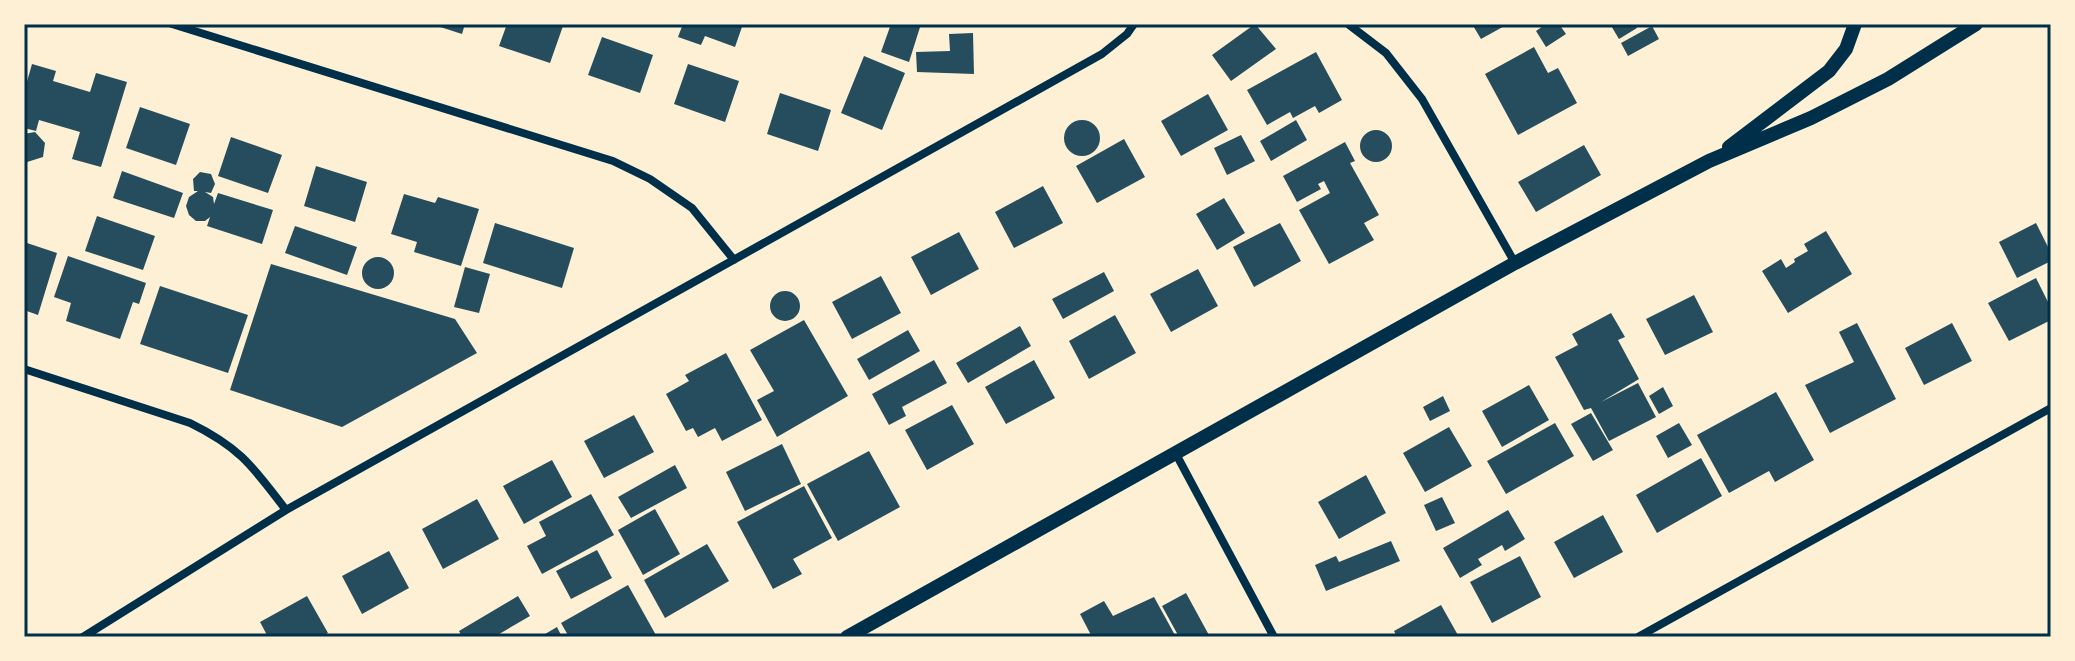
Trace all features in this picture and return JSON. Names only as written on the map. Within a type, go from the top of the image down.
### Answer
[{"type":"street","points":[[172,24],[613,161],[650,179],[692,208],[734,260]]},
{"type":"street","points":[[83,637],[286,510],[1102,54],[1127,34],[1134,24]]},
{"type":"street","points":[[1348,24],[1386,53],[1422,99],[1515,263]]},
{"type":"street","points":[[1709,161],[1829,71],[1846,49],[1855,24]]},
{"type":"street","points":[[847,637],[1515,263],[1709,161],[1811,118],[1888,79],[1976,24]]},
{"type":"street","points":[[24,369],[190,423],[215,435],[237,450],[286,510]]},
{"type":"street","points":[[1638,637],[2051,408]]},
{"type":"street","points":[[1176,454],[1274,637]]},
{"type":"building","points":[[431,24],[465,24],[462,34]]},
{"type":"building","points":[[507,24],[563,26],[550,63],[499,46]]},
{"type":"building","points":[[683,24],[743,24],[735,47],[705,36],[701,45],[678,37]]},
{"type":"building","points":[[891,24],[921,24],[909,62],[881,52]]},
{"type":"building","points":[[1255,24],[1276,49],[1231,81],[1212,55]]},
{"type":"building","points":[[1472,24],[1508,24],[1481,39]]},
{"type":"building","points":[[1546,24],[1559,24],[1566,34],[1546,47],[1536,31]]},
{"type":"building","points":[[1610,24],[1634,24],[1637,28],[1619,39]]},
{"type":"building","points":[[1652,26],[1659,39],[1628,56],[1621,43]]},
{"type":"building","points":[[973,33],[974,74],[917,72],[916,52],[950,51],[949,34]]},
{"type":"building","points":[[602,37],[653,55],[640,93],[588,75]]},
{"type":"building","points":[[1534,47],[1548,73],[1558,68],[1577,103],[1518,135],[1485,74]]},
{"type":"building","points":[[1316,52],[1342,100],[1319,113],[1315,106],[1293,118],[1290,112],[1267,125],[1247,90]]},
{"type":"building","points":[[864,56],[905,73],[882,130],[841,113]]},
{"type":"building","points":[[32,64],[56,71],[53,81],[90,92],[96,73],[127,82],[101,167],[72,159],[80,132],[39,120],[36,131],[24,128],[24,92]]},
{"type":"building","points":[[688,64],[739,81],[725,122],[674,104]]},
{"type":"building","points":[[780,93],[831,110],[818,151],[767,134]]},
{"type":"building","points":[[1208,94],[1228,130],[1181,156],[1161,121]]},
{"type":"building","points":[[140,107],[190,124],[176,165],[126,148]]},
{"type":"building","points":[[1082,120],[1095,125],[1100,138],[1095,151],[1082,156],[1069,151],[1064,138],[1069,125]]},
{"type":"building","points":[[1296,120],[1307,140],[1271,161],[1260,141]]},
{"type":"building","points":[[1376,130],[1387,135],[1392,146],[1387,157],[1376,162],[1365,157],[1360,146],[1365,135]]},
{"type":"building","points":[[35,132],[45,143],[43,157],[24,163],[24,134]]},
{"type":"building","points":[[1241,135],[1255,161],[1227,175],[1214,148]]},
{"type":"building","points":[[231,137],[282,155],[268,193],[218,176]]},
{"type":"building","points":[[1124,139],[1145,177],[1097,203],[1076,166]]},
{"type":"building","points":[[1345,142],[1355,161],[1350,163],[1379,215],[1364,223],[1374,240],[1329,264],[1299,210],[1330,193],[1324,181],[1318,184],[1321,189],[1297,202],[1283,176]]},
{"type":"building","points":[[1584,145],[1601,175],[1536,212],[1518,182]]},
{"type":"building","points":[[316,166],[367,182],[355,222],[304,206]]},
{"type":"building","points":[[122,171],[183,193],[174,218],[113,198]]},
{"type":"building","points":[[200,172],[211,174],[215,184],[211,193],[205,192],[213,197],[214,204],[218,193],[273,210],[262,244],[207,226],[210,217],[205,221],[196,221],[189,215],[186,206],[189,197],[198,191],[194,191],[193,179]]},
{"type":"building","points":[[1043,186],[1063,223],[1014,248],[995,212]]},
{"type":"building","points":[[404,194],[435,203],[438,197],[479,209],[461,266],[414,252],[417,242],[391,234]]},
{"type":"building","points":[[1224,198],[1245,233],[1217,250],[1196,214]]},
{"type":"building","points":[[97,216],[155,236],[143,270],[85,251]]},
{"type":"building","points":[[495,223],[574,248],[562,288],[483,263]]},
{"type":"building","points":[[1280,223],[1301,261],[1254,287],[1233,247]]},
{"type":"building","points":[[2036,223],[2051,253],[2051,261],[2017,278],[1999,242]]},
{"type":"building","points":[[295,226],[357,247],[347,275],[285,253]]},
{"type":"building","points":[[1826,231],[1852,274],[1788,313],[1762,271],[1781,259],[1786,268],[1808,251],[1804,244]]},
{"type":"building","points":[[959,232],[979,269],[931,295],[911,257]]},
{"type":"building","points":[[24,242],[57,253],[38,315],[24,310]]},
{"type":"building","points":[[68,256],[146,283],[139,304],[133,302],[120,339],[66,321],[71,303],[54,297]]},
{"type":"building","points":[[378,257],[389,262],[394,273],[389,284],[378,289],[367,284],[362,273],[367,262]]},
{"type":"building","points":[[271,264],[455,319],[477,353],[342,427],[230,390]]},
{"type":"building","points":[[465,267],[490,274],[479,313],[454,307]]},
{"type":"building","points":[[1198,269],[1218,306],[1171,332],[1150,294]]},
{"type":"building","points":[[1104,272],[1114,291],[1063,319],[1052,299]]},
{"type":"building","points":[[881,276],[901,313],[852,339],[832,302]]},
{"type":"building","points":[[2036,278],[2051,308],[2051,320],[2009,341],[1988,303]]},
{"type":"building","points":[[160,286],[248,315],[228,373],[140,344]]},
{"type":"building","points":[[785,291],[795,296],[800,306],[795,316],[785,321],[775,316],[770,306],[775,296]]},
{"type":"building","points":[[1694,295],[1713,332],[1665,355],[1646,319]]},
{"type":"building","points":[[1611,313],[1625,337],[1618,340],[1639,379],[1601,402],[1638,383],[1656,417],[1609,441],[1591,408],[1584,410],[1555,357],[1578,345],[1572,334]]},
{"type":"building","points":[[1115,315],[1136,353],[1089,379],[1069,341]]},
{"type":"building","points":[[804,320],[848,396],[777,437],[757,400],[774,391],[750,350]]},
{"type":"building","points":[[1857,323],[1896,399],[1830,433],[1805,385],[1854,362],[1839,332]]},
{"type":"building","points":[[1952,323],[1972,361],[1924,385],[1905,348]]},
{"type":"building","points":[[1020,326],[1031,346],[968,383],[956,363]]},
{"type":"building","points":[[908,330],[920,351],[869,380],[857,359]]},
{"type":"building","points":[[726,353],[762,420],[722,441],[715,428],[698,437],[693,428],[686,431],[666,394],[689,381],[685,375]]},
{"type":"building","points":[[934,360],[947,383],[902,407],[906,416],[889,425],[872,394]]},
{"type":"building","points":[[1034,360],[1055,398],[1006,424],[985,387]]},
{"type":"building","points":[[1529,385],[1549,420],[1502,447],[1482,411]]},
{"type":"building","points":[[1663,387],[1673,406],[1659,414],[1649,396]]},
{"type":"building","points":[[1776,392],[1814,460],[1775,482],[1769,471],[1729,493],[1697,435]]},
{"type":"building","points":[[1443,396],[1450,411],[1430,421],[1423,407]]},
{"type":"building","points":[[952,405],[974,444],[927,470],[905,430]]},
{"type":"building","points":[[1591,413],[1613,450],[1593,461],[1571,424]]},
{"type":"building","points":[[634,415],[654,452],[604,478],[584,441]]},
{"type":"building","points":[[1555,423],[1574,456],[1506,494],[1487,461]]},
{"type":"building","points":[[1679,423],[1692,445],[1668,458],[1656,436]]},
{"type":"building","points":[[1449,427],[1472,466],[1425,492],[1403,453]]},
{"type":"building","points":[[782,444],[801,484],[745,511],[726,472]]},
{"type":"building","points":[[869,451],[900,507],[838,541],[807,484]]},
{"type":"building","points":[[1701,458],[1722,496],[1657,533],[1636,495]]},
{"type":"building","points":[[552,460],[572,497],[524,524],[503,486]]},
{"type":"building","points":[[675,465],[687,488],[631,518],[618,497]]},
{"type":"building","points":[[1366,475],[1386,513],[1339,539],[1318,502]]},
{"type":"building","points":[[804,486],[832,538],[793,559],[802,574],[773,589],[737,522]]},
{"type":"building","points":[[591,494],[614,535],[542,574],[527,546],[546,536],[539,522]]},
{"type":"building","points":[[1442,497],[1455,523],[1436,531],[1424,505]]},
{"type":"building","points":[[477,499],[499,539],[443,569],[422,529]]},
{"type":"building","points":[[655,509],[680,554],[643,575],[618,530]]},
{"type":"building","points":[[1508,510],[1525,539],[1505,551],[1502,545],[1478,559],[1482,565],[1460,578],[1443,548]]},
{"type":"building","points":[[1603,515],[1623,552],[1574,578],[1554,542]]},
{"type":"building","points":[[1391,541],[1400,561],[1326,591],[1315,565],[1336,556],[1339,562]]},
{"type":"building","points":[[707,544],[729,581],[665,618],[644,580]]},
{"type":"building","points":[[597,550],[612,578],[571,599],[556,571]]},
{"type":"building","points":[[389,551],[409,588],[362,614],[342,576]]},
{"type":"building","points":[[1520,556],[1541,597],[1492,623],[1470,582]]},
{"type":"building","points":[[628,585],[657,637],[569,637],[561,623]]},
{"type":"building","points":[[1186,593],[1210,637],[1179,637],[1162,606]]},
{"type":"building","points":[[307,596],[328,633],[320,637],[268,637],[260,622]]},
{"type":"building","points":[[518,596],[530,616],[494,637],[462,637],[459,631]]},
{"type":"building","points":[[1154,597],[1176,637],[1092,637],[1080,614],[1104,601],[1113,616]]},
{"type":"building","points":[[1441,605],[1459,637],[1397,637],[1394,631]]},
{"type":"building","points":[[557,627],[562,637],[540,637]]}]
